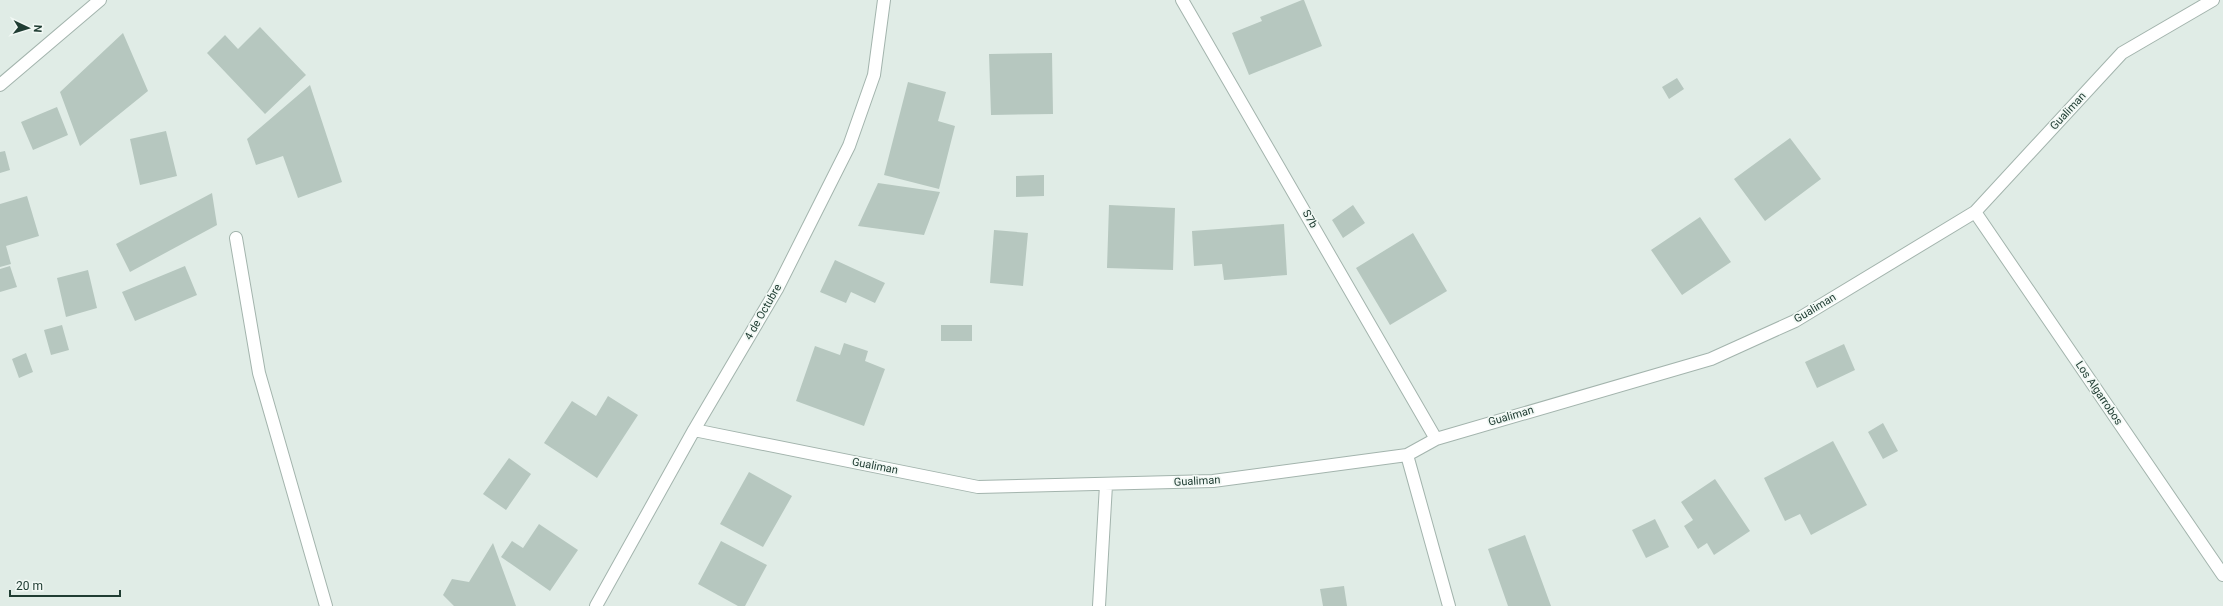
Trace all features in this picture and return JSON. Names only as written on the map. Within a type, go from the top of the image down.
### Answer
[{"type":"street","points":[[0,85],[100,0]]},
{"type":"street","name":"4 de Octubre","points":[[596,606],[694,430],[777,289],[849,146],[874,75],[884,0]]},
{"type":"street","name":"S7b","points":[[1182,0],[1436,439]]},
{"type":"street","name":"Gualiman","points":[[694,430],[978,487],[1106,485],[1213,481],[1407,455],[1436,439],[1711,359],[1795,321],[1975,212],[2122,53],[2213,0]]},
{"type":"street","name":"Los Algarrobos","points":[[1975,212],[2223,575]]},
{"type":"street","points":[[236,238],[259,373],[326,606]]},
{"type":"street","points":[[1407,455],[1449,606]]},
{"type":"street","points":[[1099,606],[1106,485]]},
{"type":"building","points":[[1304,0],[1322,46],[1249,75],[1232,33],[1262,21],[1260,17]]},
{"type":"building","points":[[260,27],[306,75],[265,114],[207,53],[225,35],[238,49]]},
{"type":"building","points":[[123,33],[148,91],[80,146],[60,92]]},
{"type":"building","points":[[1052,53],[1053,114],[991,115],[989,54]]},
{"type":"building","points":[[1677,78],[1684,89],[1669,99],[1662,87]]},
{"type":"building","points":[[908,82],[946,92],[938,121],[955,126],[939,189],[884,175]]},
{"type":"building","points":[[310,85],[342,182],[298,198],[283,156],[256,165],[247,139]]},
{"type":"building","points":[[57,107],[68,135],[33,150],[21,122]]},
{"type":"building","points":[[166,131],[177,176],[140,185],[130,139]]},
{"type":"building","points":[[1790,138],[1821,179],[1765,221],[1734,179]]},
{"type":"building","points":[[5,151],[10,170],[0,173],[0,152]]},
{"type":"building","points":[[1044,175],[1044,196],[1016,197],[1016,176]]},
{"type":"building","points":[[878,183],[940,192],[924,235],[858,226]]},
{"type":"building","points":[[212,193],[217,225],[130,272],[116,244]]},
{"type":"building","points":[[27,196],[39,236],[6,246],[11,264],[0,267],[0,204]]},
{"type":"building","points":[[1109,205],[1175,208],[1173,270],[1107,268]]},
{"type":"building","points":[[1353,205],[1365,223],[1343,238],[1332,220]]},
{"type":"building","points":[[1700,217],[1731,262],[1682,295],[1651,250]]},
{"type":"building","points":[[1284,224],[1287,275],[1224,280],[1222,264],[1194,266],[1192,231]]},
{"type":"building","points":[[994,230],[1028,233],[1023,286],[990,283]]},
{"type":"building","points":[[1413,233],[1447,291],[1390,325],[1356,268]]},
{"type":"building","points":[[835,260],[885,283],[875,303],[851,292],[846,303],[820,292]]},
{"type":"building","points":[[10,266],[17,287],[0,292],[0,269]]},
{"type":"building","points":[[185,266],[197,295],[135,321],[122,292]]},
{"type":"building","points":[[88,270],[97,308],[66,317],[57,278]]},
{"type":"building","points":[[62,325],[69,350],[51,355],[44,330]]},
{"type":"building","points":[[941,325],[972,325],[972,341],[941,341]]},
{"type":"building","points":[[844,343],[868,351],[865,361],[885,369],[864,426],[796,401],[815,346],[840,355]]},
{"type":"building","points":[[1844,344],[1855,370],[1817,388],[1805,362]]},
{"type":"building","points":[[26,353],[33,372],[19,378],[12,359]]},
{"type":"building","points":[[608,396],[638,415],[597,478],[544,443],[572,401],[596,416]]},
{"type":"building","points":[[1883,423],[1898,451],[1883,459],[1868,432]]},
{"type":"building","points":[[1833,441],[1867,505],[1811,535],[1800,514],[1785,521],[1764,478]]},
{"type":"building","points":[[509,458],[531,474],[506,510],[483,494]]},
{"type":"building","points":[[749,472],[792,496],[763,547],[720,524]]},
{"type":"building","points":[[1715,479],[1750,531],[1714,555],[1707,543],[1698,549],[1684,526],[1693,520],[1681,502]]},
{"type":"building","points":[[1655,519],[1669,547],[1646,558],[1632,530]]},
{"type":"building","points":[[539,524],[578,550],[550,591],[501,557],[512,541],[523,548]]},
{"type":"building","points":[[1525,535],[1551,606],[1508,606],[1488,549]]},
{"type":"building","points":[[721,541],[767,565],[745,606],[738,606],[698,584]]},
{"type":"building","points":[[493,543],[516,606],[454,606],[443,595],[452,579],[469,582]]},
{"type":"building","points":[[1344,586],[1347,606],[1323,606],[1320,589]]}]
